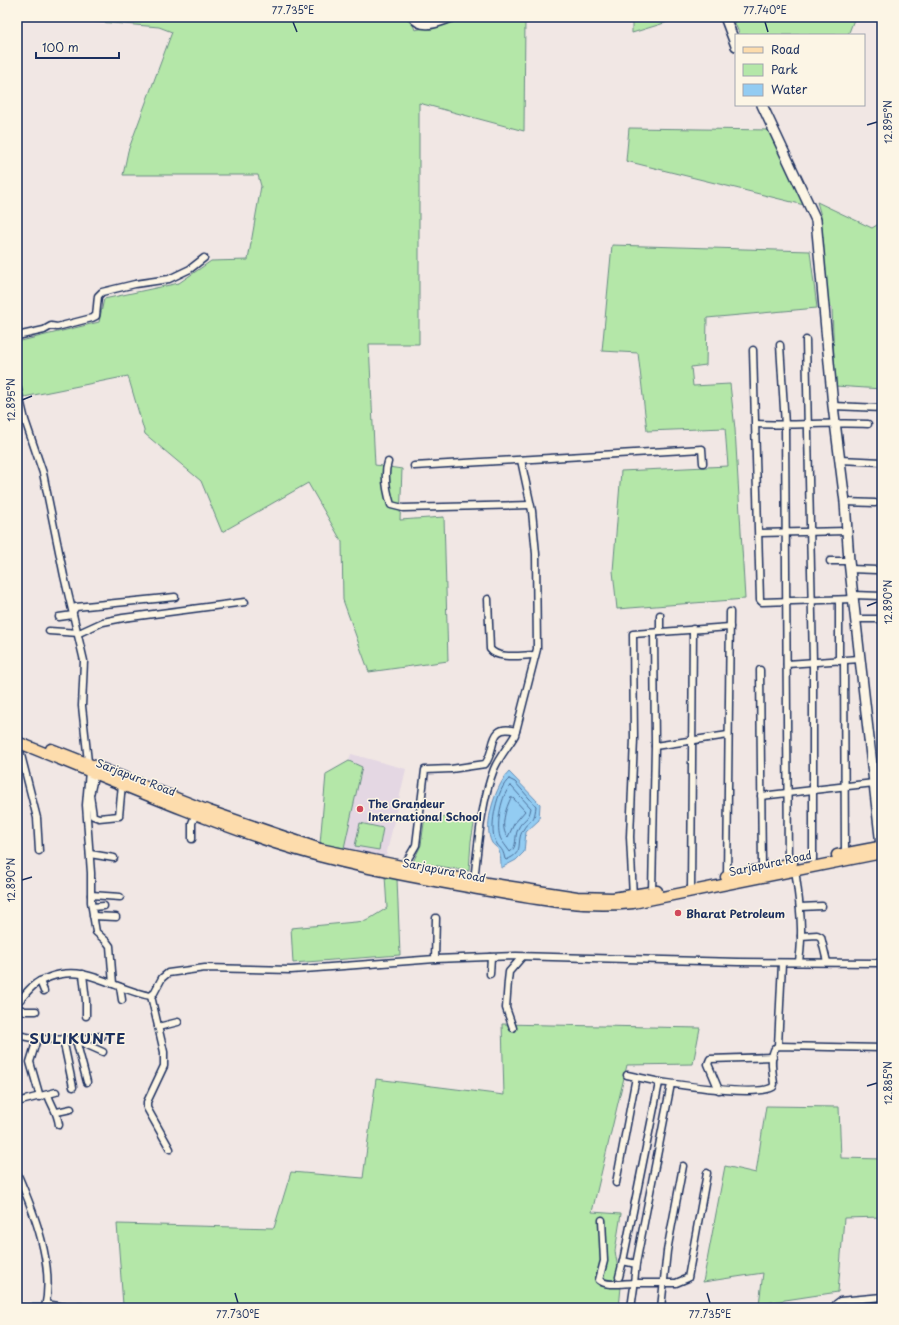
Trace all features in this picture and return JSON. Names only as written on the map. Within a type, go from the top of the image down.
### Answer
[{"type":"main road","name":"Sarjapura Road","points":[[17,740],[91,769],[270,833],[320,849],[402,870],[508,894],[584,905],[610,906],[652,892],[691,888],[727,877],[762,869],[792,867],[813,859],[845,853],[882,851]]},
{"type":"main road","name":"Sarjapura Road","points":[[91,769],[122,784],[196,814],[276,843],[310,853],[402,870],[583,897],[632,899],[792,867],[882,851]]},
{"type":"street","points":[[413,17],[420,23],[426,24],[452,17]]},
{"type":"street","points":[[725,17],[735,43]]},
{"type":"street","points":[[762,106],[816,220],[833,406],[845,502],[849,565],[882,851]]},
{"type":"street","points":[[17,336],[44,330],[51,326],[57,327],[92,318],[96,316],[98,296],[102,292],[135,284],[169,279],[190,269],[204,258]]},
{"type":"street","points":[[806,340],[813,662],[813,859]]},
{"type":"street","points":[[780,345],[785,425],[788,792],[792,867],[800,907],[801,936],[799,961]]},
{"type":"street","points":[[753,350],[760,600],[762,602],[838,600],[853,597],[882,596]]},
{"type":"street","points":[[17,387],[25,420],[43,473],[84,661],[82,706],[91,769],[90,795],[93,816],[99,818],[119,816],[122,784]]},
{"type":"street","points":[[833,406],[882,408]]},
{"type":"street","points":[[756,424],[785,425],[835,422],[868,424]]},
{"type":"street","points":[[414,466],[702,449],[703,463]]},
{"type":"street","points":[[474,881],[481,822],[493,772],[516,732],[537,649],[536,554],[532,511],[521,460]]},
{"type":"street","points":[[840,460],[882,462]]},
{"type":"street","points":[[388,462],[386,469],[391,504],[403,508],[530,505]]},
{"type":"street","points":[[845,502],[875,503]]},
{"type":"street","points":[[759,534],[811,531],[847,531]]},
{"type":"street","points":[[830,561],[876,570]]},
{"type":"street","points":[[59,617],[73,613],[76,607],[84,605],[103,605],[174,597]]},
{"type":"street","points":[[488,599],[490,649],[492,652],[498,655],[535,655]]},
{"type":"street","points":[[838,600],[842,661],[845,853]]},
{"type":"street","points":[[49,631],[79,633],[103,622],[123,618],[244,602]]},
{"type":"street","points":[[727,877],[730,612]]},
{"type":"street","points":[[652,892],[657,632],[660,615]]},
{"type":"street","points":[[856,619],[882,619]]},
{"type":"street","points":[[632,899],[630,830],[634,739],[633,634],[730,627]]},
{"type":"street","points":[[691,888],[693,629]]},
{"type":"street","points":[[787,664],[860,659]]},
{"type":"street","points":[[760,670],[762,869]]},
{"type":"street","points":[[402,870],[416,845],[425,770],[451,770],[485,764],[496,734],[501,730],[509,729],[516,732]]},
{"type":"street","points":[[655,746],[728,735]]},
{"type":"street","points":[[17,740],[37,818],[39,851]]},
{"type":"street","points":[[91,769],[86,805],[92,907],[96,932],[110,946],[113,984]]},
{"type":"street","points":[[761,796],[874,783]]},
{"type":"street","points":[[192,839],[192,823],[196,814]]},
{"type":"street","points":[[90,854],[114,858]]},
{"type":"street","points":[[91,895],[120,896]]},
{"type":"street","points":[[92,907],[104,906]]},
{"type":"street","points":[[800,907],[822,906]]},
{"type":"street","points":[[93,916],[116,917]]},
{"type":"street","points":[[434,959],[436,918]]},
{"type":"street","points":[[801,936],[817,935],[821,937],[827,962]]},
{"type":"street","points":[[490,974],[491,957]]},
{"type":"street","points":[[151,996],[162,978],[168,973],[205,968],[291,970],[434,959],[491,957],[782,963],[799,961],[882,963]]},
{"type":"street","points":[[514,1028],[506,1008],[509,972],[522,957]]},
{"type":"street","points":[[627,1075],[671,1084],[719,1090],[770,1089],[774,1084],[774,1050],[778,1046],[782,963]]},
{"type":"street","points":[[17,1003],[34,984],[56,974],[83,974],[98,977],[120,987],[151,996]]},
{"type":"street","points":[[83,974],[86,1016]]},
{"type":"street","points":[[40,981],[44,992]]},
{"type":"street","points":[[120,987],[122,1000]]},
{"type":"street","points":[[151,996],[164,1052],[164,1066],[147,1102],[147,1108],[170,1149]]},
{"type":"street","points":[[17,1008],[25,1011],[36,1011]]},
{"type":"street","points":[[158,1027],[178,1022]]},
{"type":"street","points":[[17,1036],[37,1039],[76,1040],[102,1036]]},
{"type":"street","points":[[37,1039],[30,1062],[40,1097]]},
{"type":"street","points":[[63,1039],[73,1087]]},
{"type":"street","points":[[76,1040],[103,1052]]},
{"type":"street","points":[[76,1040],[87,1082]]},
{"type":"street","points":[[778,1046],[882,1048]]},
{"type":"street","points":[[719,1090],[708,1064],[710,1059],[773,1058]]},
{"type":"street","points":[[616,1183],[636,1077]]},
{"type":"street","points":[[619,1277],[658,1084],[660,1082]]},
{"type":"street","points":[[631,1308],[636,1264],[671,1084]]},
{"type":"street","points":[[17,1102],[56,1092]]},
{"type":"street","points":[[48,1095],[52,1106],[57,1112],[59,1125]]},
{"type":"street","points":[[57,1112],[71,1109]]},
{"type":"street","points":[[661,1308],[667,1251],[683,1166]]},
{"type":"street","points":[[17,1173],[39,1230],[48,1289],[46,1304],[70,1308]]},
{"type":"street","points":[[602,1220],[604,1261],[600,1280],[603,1283],[634,1285],[676,1283],[688,1278],[707,1173]]},
{"type":"street","points":[[623,1261],[636,1264]]},
{"type":"street","points":[[836,1308],[836,1304],[840,1301],[882,1297]]},
{"type":"shaded area","name":"The Grandeur International School","points":[[351,754],[406,769],[386,856],[320,844],[326,774],[349,761]]},
{"type":"green space","points":[[40,17],[410,17],[415,30],[473,17],[525,17],[524,131],[419,103],[419,344],[369,344],[375,465],[402,469],[400,520],[444,517],[448,661],[369,672],[343,600],[342,542],[308,483],[222,532],[201,481],[145,434],[128,376],[24,397],[17,365],[17,342],[99,322],[104,299],[179,283],[211,261],[248,260],[261,186],[258,175],[123,175],[128,151],[172,32],[159,27]]},
{"type":"green space","points":[[632,17],[684,17],[632,33]]},
{"type":"green space","points":[[732,17],[855,17],[848,34],[740,34]]},
{"type":"green space","points":[[629,128],[771,130],[804,205],[626,161]]},
{"type":"green space","points":[[817,202],[872,228],[882,222],[882,389],[835,386],[832,307],[828,307],[821,216]]},
{"type":"green space","points":[[612,245],[810,251],[817,308],[707,318],[706,365],[691,367],[693,386],[730,384],[735,429],[745,599],[617,609],[613,571],[621,471],[728,466],[725,428],[647,431],[638,353],[602,351]]},
{"type":"green space","points":[[349,761],[362,767],[344,848],[320,844],[326,774]]},
{"type":"green space","points":[[425,816],[475,819],[471,841],[469,871],[413,862],[421,845]]},
{"type":"green space","points":[[360,823],[383,828],[379,850],[355,846]]},
{"type":"green space","points":[[385,876],[397,879],[400,955],[293,963],[291,928],[366,921],[387,908]]},
{"type":"green space","points":[[502,1024],[700,1028],[693,1064],[627,1065],[592,1212],[621,1214],[615,1251],[621,1287],[619,1308],[122,1308],[117,1224],[274,1228],[291,1172],[363,1178],[376,1079],[504,1095]]},
{"type":"green space","points":[[766,1106],[839,1107],[841,1158],[882,1159],[882,1217],[844,1218],[838,1292],[759,1304],[763,1273],[703,1282],[725,1166],[756,1173]]},
{"type":"water","points":[[509,772],[540,804],[539,820],[526,832],[524,852],[516,860],[501,868],[500,853],[492,843],[489,836],[489,827],[495,796],[499,786]]},
{"type":"waterway","points":[[58,1303],[82,1303],[91,1308]]},
{"type":"waterway","points":[[17,1304],[44,1304]]},
{"type":"place","name":"The Grandeur International School","points":[[360,809]]},
{"type":"place","name":"Bharat Petroleum","points":[[678,913]]},
{"type":"district","name":"SULIKUNTE","points":[[78,1037]]}]
